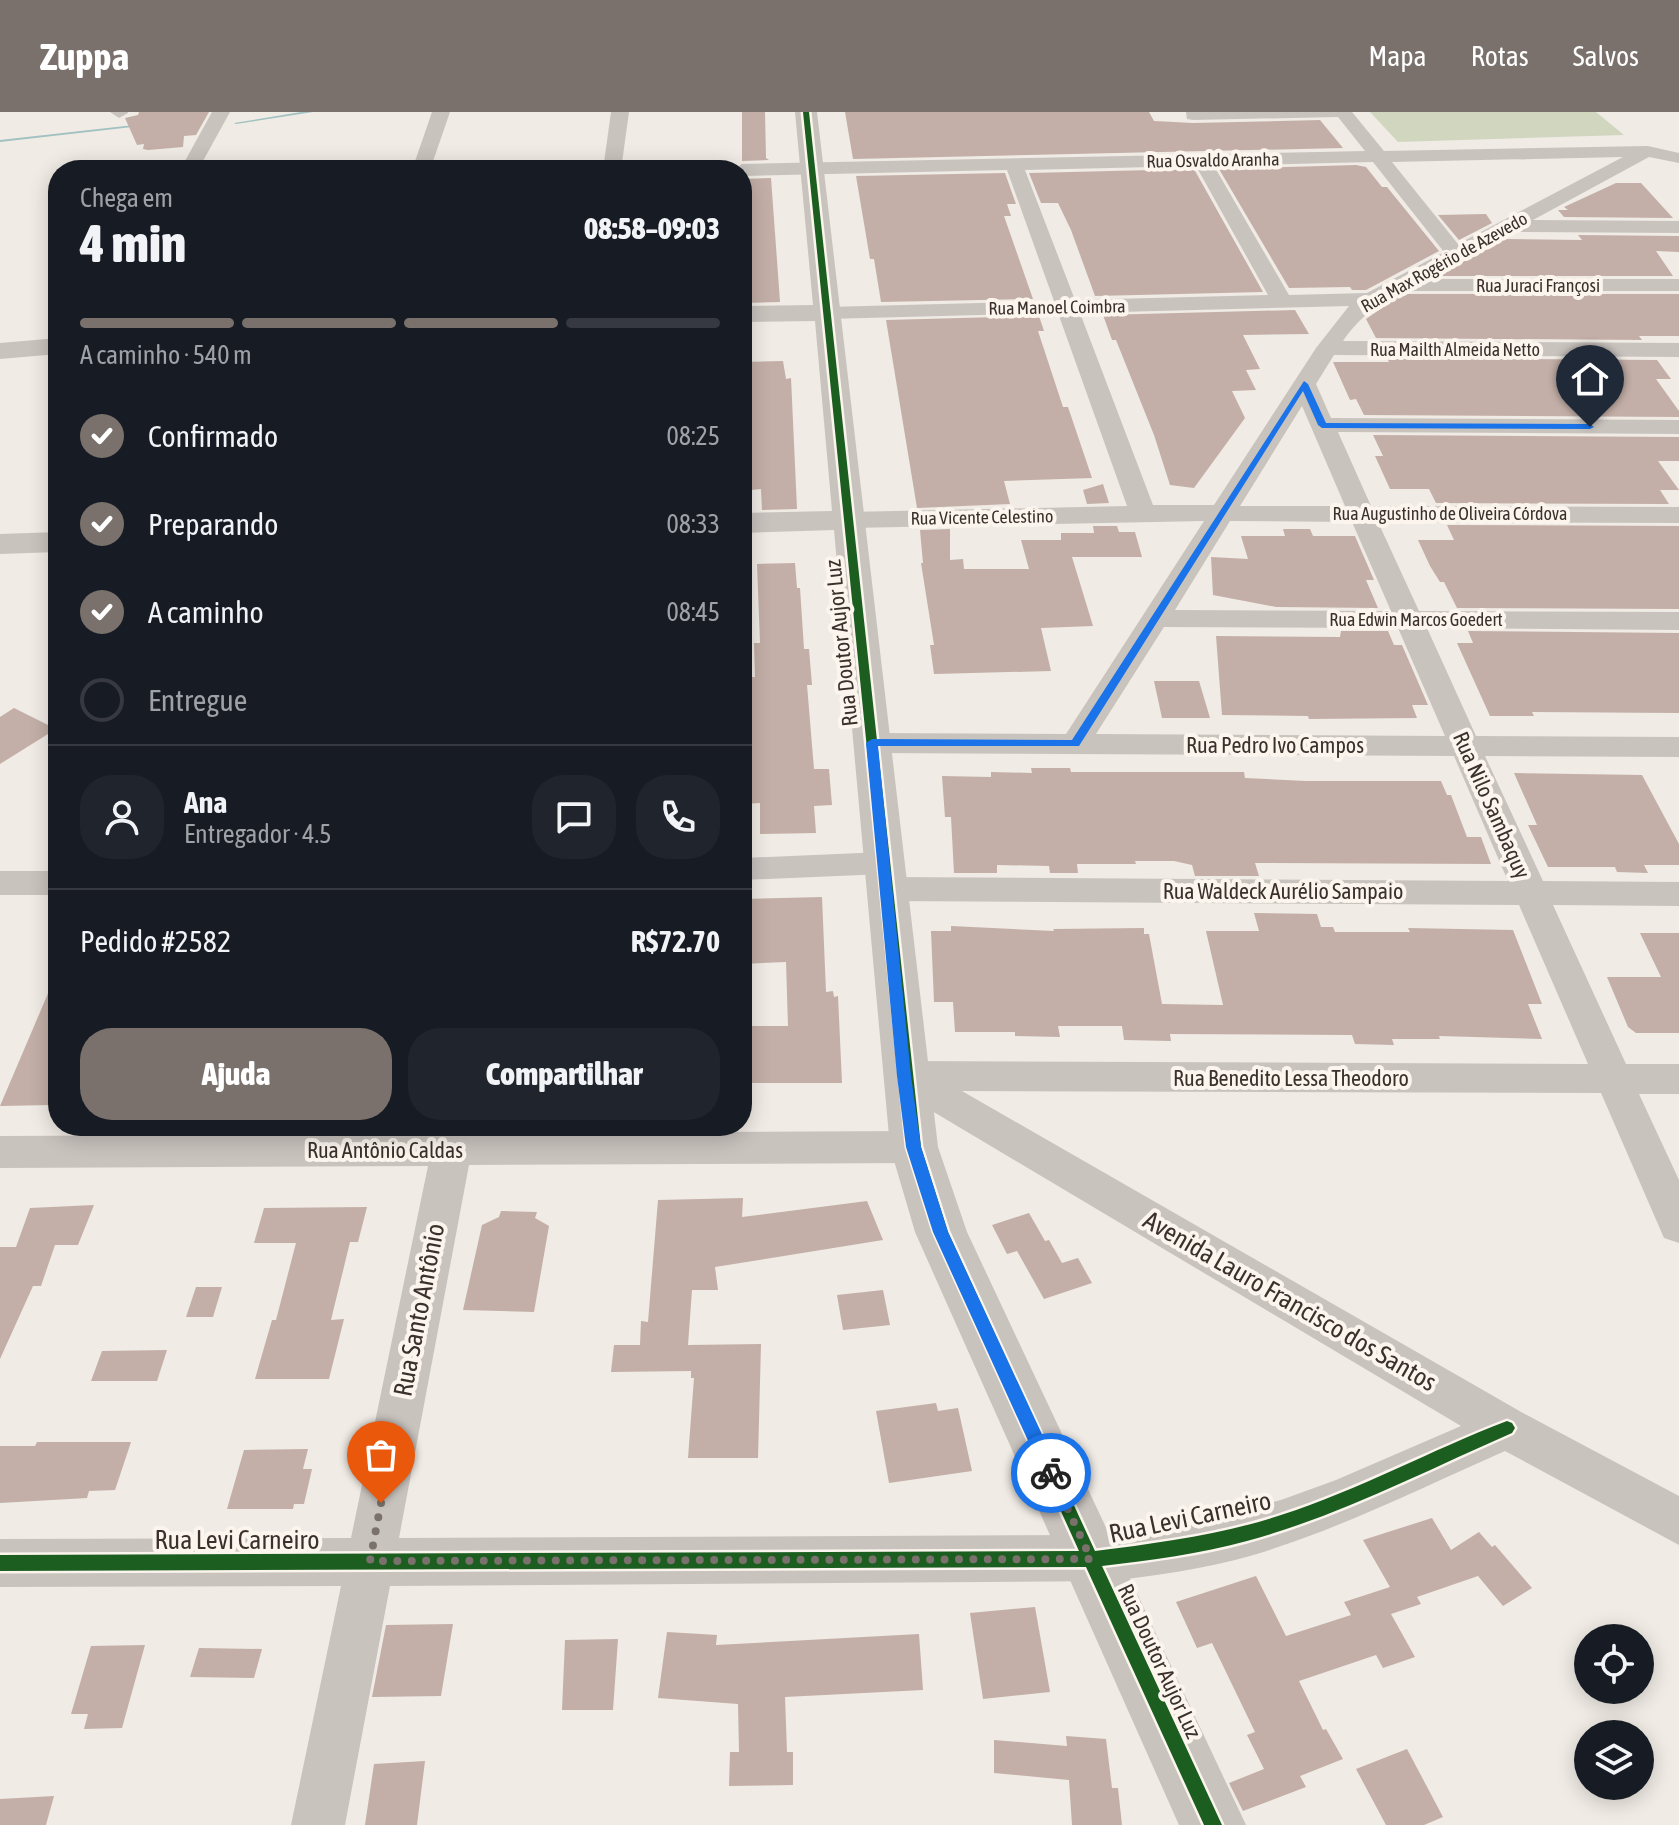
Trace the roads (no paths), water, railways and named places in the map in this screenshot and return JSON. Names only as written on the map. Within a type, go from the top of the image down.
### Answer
[{"type":"street","points":[[195,160],[221,112]]},
{"type":"street","points":[[424,160],[441,112]]},
{"type":"street","points":[[613,160],[620,112]]},
{"type":"street","name":"Rua Doutor Aujor Luz","points":[[806,112],[904,1076],[914,1147],[941,1232],[1213,1825]]},
{"type":"street","points":[[1193,115],[1343,112],[1455,253]]},
{"type":"street","name":"Rua Osvaldo Aranha","points":[[752,170],[1378,157],[1659,145],[1679,158]]},
{"type":"street","name":"Rua Max Rogério de Azevedo","points":[[1075,744],[1350,316],[1371,299],[1659,145]]},
{"type":"street","points":[[1202,160],[1282,301]]},
{"type":"street","points":[[1014,165],[1143,513]]},
{"type":"street","points":[[1505,226],[1679,227]]},
{"type":"street","name":"Rua Juraci Françosi","points":[[1398,285],[1679,285]]},
{"type":"street","name":"Rua Manoel Coimbra","points":[[752,314],[1371,299]]},
{"type":"street","points":[[0,351],[48,347]]},
{"type":"street","name":"Rua Mailth Almeida Netto","points":[[1327,348],[1679,350]]},
{"type":"street","name":"Rua Nilo Sambaquy","points":[[1304,384],[1679,1226]]},
{"type":"street","points":[[1322,425],[1679,427]]},
{"type":"street","name":"Rua Vicente Celestino","points":[[752,523],[1222,512]]},
{"type":"street","name":"Rua Augustinho de Oliveira Córdova","points":[[1222,512],[1679,515]]},
{"type":"street","points":[[0,544],[48,542]]},
{"type":"street","name":"Rua Edwin Marcos Goedert","points":[[1154,618],[1679,621]]},
{"type":"street","name":"Rua Pedro Ivo Campos","points":[[872,743],[1679,747]]},
{"type":"street","name":"Rua Waldeck Aurélio Sampaio","points":[[752,869],[886,876],[1679,894]]},
{"type":"street","points":[[0,883],[48,883]]},
{"type":"street","name":"Rua Benedito Lessa Theodoro","points":[[904,1076],[1679,1079]]},
{"type":"street","name":"Avenida Lauro Francisco dos Santos","points":[[904,1076],[1507,1428],[1679,1522]]},
{"type":"street","name":"Rua Antônio Caldas","points":[[0,1152],[453,1138],[914,1147]]},
{"type":"street","name":"Rua Santo Antônio","points":[[318,1825],[453,1138]]},
{"type":"street","name":"Rua Levi Carneiro","points":[[0,1563],[1091,1559],[1160,1552],[1248,1533],[1312,1512],[1507,1428]]},
{"type":"waterway","points":[[236,123],[311,112]]},
{"type":"waterway","points":[[0,141],[141,125]]}]
